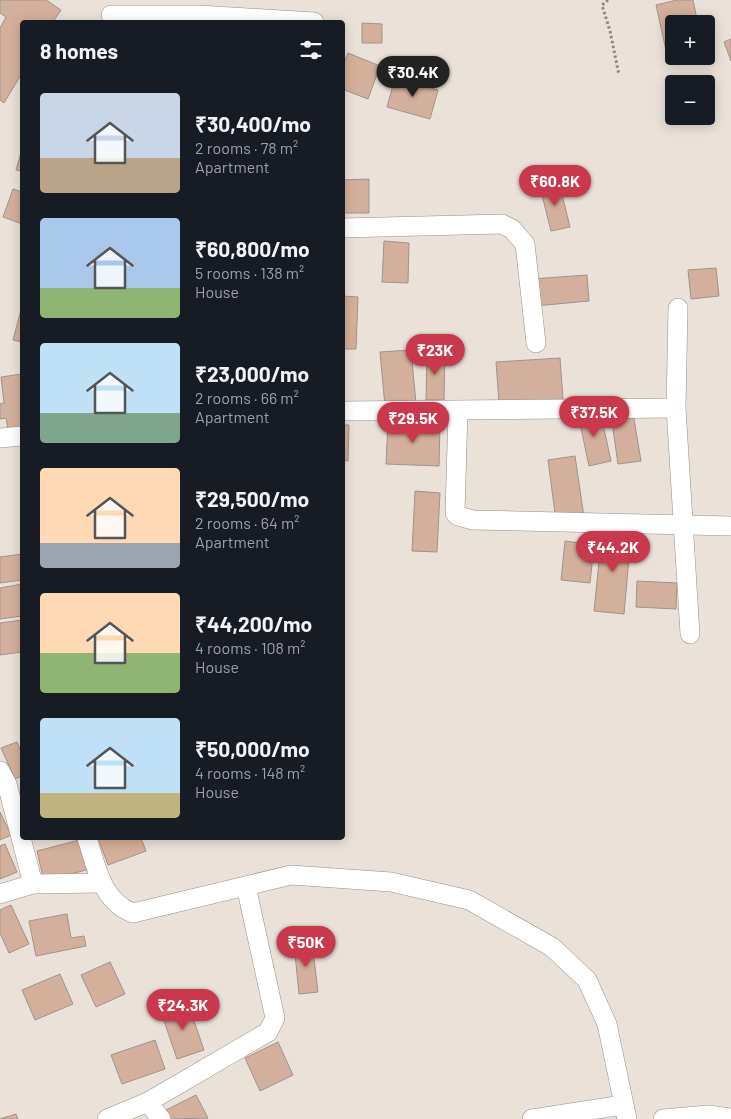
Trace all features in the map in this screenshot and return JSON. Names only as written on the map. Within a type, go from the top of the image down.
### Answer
[{"type":"street","points":[[111,13],[199,15],[281,20]]},
{"type":"street","points":[[345,228],[502,224],[512,229],[525,244],[536,343]]},
{"type":"street","points":[[678,308],[676,408],[690,634]]},
{"type":"street","points":[[345,411],[676,408]]},
{"type":"street","points":[[458,411],[455,513],[458,516],[473,520],[682,523],[731,526]]},
{"type":"street","points":[[0,438],[20,436]]},
{"type":"street","points":[[10,778],[20,824]]},
{"type":"street","points":[[23,840],[33,884]]},
{"type":"street","points":[[88,840],[102,883],[113,901],[124,910],[132,913],[292,875],[391,882],[469,900],[526,931],[552,948],[586,980],[607,1024],[625,1112],[532,1119]]},
{"type":"street","points":[[0,894],[33,884],[102,883]]},
{"type":"street","points":[[107,1119],[148,1102],[268,1032],[275,1018],[246,886]]},
{"type":"street","points":[[148,1102],[161,1119]]},
{"type":"street","points":[[663,1119],[708,1115],[731,1118]]},
{"type":"path","points":[[608,0],[602,5],[610,31],[619,75]]},
{"type":"building","points":[[0,0],[46,0],[61,10],[54,20],[20,20],[20,76],[4,103],[0,100],[0,28],[6,17],[0,13]]},
{"type":"building","points":[[677,0],[693,0],[696,15],[665,15],[665,46],[656,5]]},
{"type":"building","points":[[362,23],[382,24],[382,43],[362,43]]},
{"type":"building","points":[[731,39],[731,61],[724,42]]},
{"type":"building","points":[[348,53],[380,66],[368,99],[345,90],[345,60]]},
{"type":"building","points":[[395,78],[438,90],[430,119],[387,107]]},
{"type":"building","points":[[20,156],[20,171],[16,170]]},
{"type":"building","points":[[369,179],[369,213],[345,213],[345,180]]},
{"type":"building","points":[[559,182],[570,227],[551,231],[540,187]]},
{"type":"building","points":[[13,189],[20,191],[20,223],[3,217]]},
{"type":"building","points":[[384,241],[409,243],[408,283],[382,282]]},
{"type":"building","points":[[716,268],[719,296],[691,299],[688,270]]},
{"type":"building","points":[[587,275],[589,301],[535,306],[532,279]]},
{"type":"building","points":[[345,296],[358,297],[356,349],[345,349]]},
{"type":"building","points":[[20,314],[20,342],[13,340]]},
{"type":"building","points":[[411,350],[416,403],[385,406],[380,352]]},
{"type":"building","points":[[427,352],[445,353],[444,400],[426,400]]},
{"type":"building","points":[[560,358],[563,399],[499,403],[496,362]]},
{"type":"building","points":[[20,374],[20,429],[8,430],[6,418],[0,419],[0,404],[4,403],[1,377]]},
{"type":"building","points":[[600,410],[611,461],[589,466],[578,414]]},
{"type":"building","points":[[633,413],[641,461],[618,464],[611,416]]},
{"type":"building","points":[[388,421],[440,424],[439,466],[386,464]]},
{"type":"building","points":[[345,425],[349,425],[348,461],[345,460]]},
{"type":"building","points":[[575,456],[584,517],[556,521],[548,460]]},
{"type":"building","points":[[415,491],[440,493],[437,552],[412,551]]},
{"type":"building","points":[[602,533],[631,535],[624,614],[594,611]]},
{"type":"building","points":[[565,541],[594,545],[590,583],[561,580]]},
{"type":"building","points":[[20,554],[20,580],[0,583],[0,557]]},
{"type":"building","points":[[637,581],[677,583],[676,609],[636,607]]},
{"type":"building","points":[[20,584],[20,616],[0,619],[0,588]]},
{"type":"building","points":[[20,620],[20,652],[0,655],[0,623]]},
{"type":"building","points":[[17,742],[20,749],[20,777],[15,779],[1,748]]},
{"type":"building","points":[[0,812],[11,835],[0,840]]},
{"type":"building","points":[[79,840],[87,840],[94,868],[44,881],[37,851]]},
{"type":"building","points":[[99,840],[142,840],[146,851],[108,865]]},
{"type":"building","points":[[5,844],[17,872],[0,879],[0,846]]},
{"type":"building","points":[[11,905],[29,944],[9,953],[0,933],[0,910]]},
{"type":"building","points":[[67,914],[71,938],[84,936],[86,946],[36,956],[29,921]]},
{"type":"building","points":[[312,942],[318,992],[299,994],[294,944]]},
{"type":"building","points":[[110,962],[125,994],[96,1007],[81,975]]},
{"type":"building","points":[[60,974],[73,1004],[35,1020],[22,990]]},
{"type":"building","points":[[188,1003],[204,1050],[177,1059],[161,1012]]},
{"type":"building","points":[[155,1040],[165,1069],[122,1084],[111,1055]]},
{"type":"building","points":[[278,1042],[293,1075],[260,1091],[245,1058]]},
{"type":"building","points":[[196,1095],[208,1118],[171,1119],[166,1110]]},
{"type":"building","points":[[16,1114],[18,1119],[0,1119]]}]
